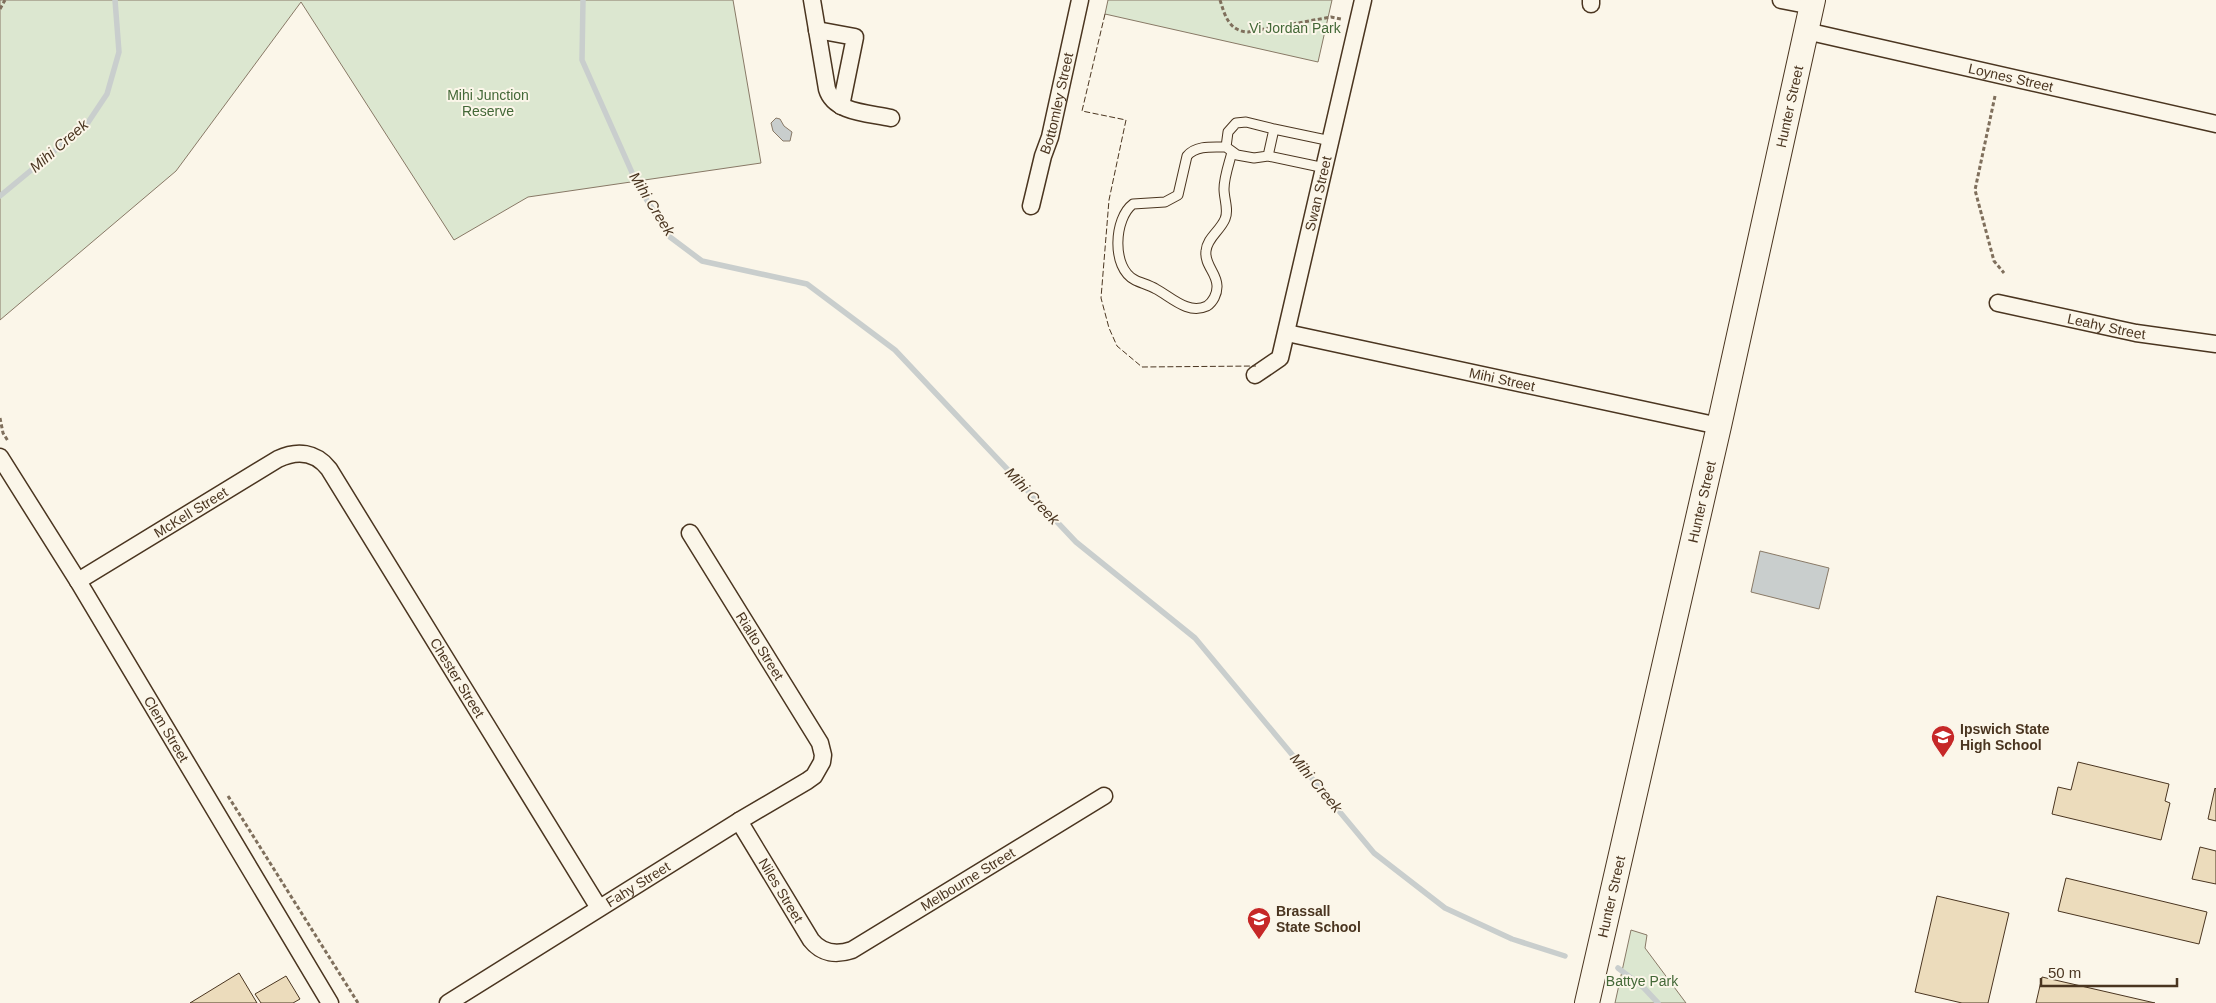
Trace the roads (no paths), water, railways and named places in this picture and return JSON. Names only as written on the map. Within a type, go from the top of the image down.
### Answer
[{"type":"main road","name":"Hunter Street","points":[[1587,1003],[1812,3]]},
{"type":"street","points":[[812,0],[827,89],[832,100],[841,106],[891,118]]},
{"type":"street","name":"Bottomley Street","points":[[1031,206],[1043,156],[1050,138],[1080,0]]},
{"type":"street","name":"Swan Street","points":[[1254,375],[1280,358],[1363,0]]},
{"type":"street","points":[[1781,0],[1812,3]]},
{"type":"street","points":[[817,30],[855,37],[841,106]]},
{"type":"street","name":"Loynes Street","points":[[1806,31],[2216,124]]},
{"type":"street","name":"Leahy Street","points":[[1998,303],[2136,334],[2216,344]]},
{"type":"street","name":"Mihi Street","points":[[1287,333],[1718,426]]},
{"type":"street","name":"McKell Street","points":[[78,581],[278,459],[294,454],[309,455]]},
{"type":"street","name":"Chester Street","points":[[309,455],[320,460],[329,469],[599,908]]},
{"type":"street","name":"Clem Street","points":[[0,457],[78,581],[330,1003]]},
{"type":"street","name":"Rialto Street","points":[[690,533],[820,742],[823,755],[822,762]]},
{"type":"street","name":"Fahy Street","points":[[448,1003],[739,821],[807,781],[814,776],[822,762]]},
{"type":"street","name":"Melbourne Street","points":[[829,953],[841,953],[852,950],[1104,796]]},
{"type":"street","name":"Niles Street","points":[[739,821],[811,940],[819,949],[829,953]]},
{"type":"lane","points":[[1325,168],[1268,156],[1254,158],[1229,150],[1196,149],[1187,156],[1178,195],[1165,202],[1133,204],[1122,216],[1118,261],[1123,270],[1132,279],[1190,308],[1202,308],[1210,304],[1215,296],[1217,285],[1207,264],[1205,252],[1208,242],[1225,220],[1226,202],[1224,189],[1229,150],[1228,132],[1236,123],[1246,122],[1331,141]]},
{"type":"lane","points":[[1268,156],[1274,129]]},
{"type":"waterway","name":"Mihi Creek","points":[[0,196],[87,124],[107,94],[119,52],[115,0]]},
{"type":"waterway","name":"Mihi Creek","points":[[583,0],[582,60],[638,186],[670,237],[702,261],[807,284],[895,350],[1076,542],[1195,638],[1374,853],[1445,908],[1512,939],[1565,956]]},
{"type":"waterway","name":"Mihi Creek","points":[[1618,968],[1644,988],[1658,1003]]},
{"type":"place","name":"Ipswich State High School","points":[[1943,758]]},
{"type":"place","name":"Brassall State School","points":[[1259,940]]},
{"type":"park label","name":"Vi Jordan Park","points":[[1295,28]]},
{"type":"park label","name":"Mihi Junction Reserve","points":[[488,104]]},
{"type":"park label","name":"Battye Park","points":[[1642,981]]}]
